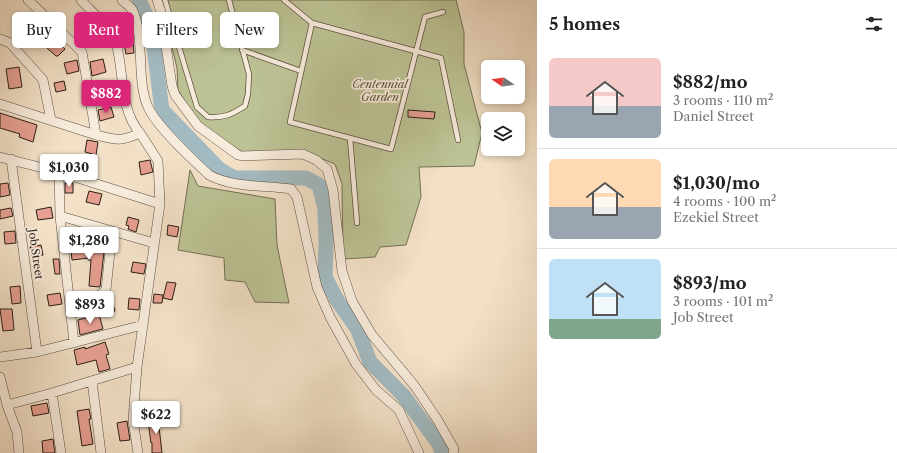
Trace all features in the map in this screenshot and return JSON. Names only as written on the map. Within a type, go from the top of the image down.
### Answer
[{"type":"street","points":[[28,0],[82,52],[96,135]]},
{"type":"street","points":[[80,0],[115,38],[128,112],[132,124],[140,133],[158,161],[160,204],[137,367],[134,420],[138,453]]},
{"type":"street","points":[[122,0],[132,10],[136,25],[144,93],[148,107],[155,120],[209,175],[218,180],[252,186],[291,189],[297,197],[317,287],[330,317],[356,364],[376,390],[399,410],[419,453]]},
{"type":"street","points":[[157,0],[161,12],[173,90],[175,95],[198,126],[238,155],[303,154],[316,160],[327,169],[333,190],[342,271],[352,301],[372,335],[414,385],[437,419],[454,449],[453,453]]},
{"type":"street","points":[[0,39],[10,43],[43,80],[51,120]]},
{"type":"street","points":[[0,104],[96,135],[124,140],[140,133]]},
{"type":"street","points":[[0,157],[59,172],[160,204]]},
{"type":"street","name":"Job Street","points":[[11,159],[37,352]]},
{"type":"street","points":[[59,172],[60,216],[74,343]]},
{"type":"street","points":[[60,216],[154,243]]},
{"type":"street","points":[[70,300],[94,299],[106,290],[112,232]]},
{"type":"street","points":[[0,357],[37,352],[143,325]]},
{"type":"street","points":[[7,405],[137,367]]},
{"type":"street","points":[[0,377],[7,405],[17,432],[20,453]]},
{"type":"street","points":[[92,381],[101,453]]},
{"type":"street","points":[[52,393],[61,453]]},
{"type":"lane","points":[[166,0],[197,107],[208,117],[222,118],[245,106],[248,94],[248,74],[229,0]]},
{"type":"lane","points":[[284,0],[312,23],[441,58],[458,140]]},
{"type":"lane","points":[[312,23],[290,122],[391,149],[425,17],[443,12]]},
{"type":"lane","points":[[242,50],[301,71]]},
{"type":"lane","points":[[350,138],[357,223]]},
{"type":"green space","name":"Centennial Garden","points":[[158,0],[456,0],[464,32],[464,64],[481,129],[481,137],[474,166],[419,167],[421,197],[406,245],[380,247],[375,257],[343,259],[342,184],[335,164],[303,151],[244,153],[199,124],[178,90],[177,68],[172,48],[212,48],[212,12],[163,11]]},
{"type":"green space","points":[[190,170],[198,186],[275,199],[277,245],[289,303],[255,302],[245,282],[225,280],[224,258],[178,250]]},
{"type":"building","points":[[47,48],[65,49],[58,56]]},
{"type":"building","points":[[125,48],[134,48],[134,53],[126,54]]},
{"type":"building","points":[[103,59],[106,72],[92,76],[90,62]]},
{"type":"building","points":[[77,60],[79,71],[67,74],[64,63]]},
{"type":"building","points":[[19,67],[22,87],[9,89],[6,69]]},
{"type":"building","points":[[64,81],[66,90],[56,92],[54,83]]},
{"type":"building","points":[[111,107],[114,117],[100,121],[98,110]]},
{"type":"building","points":[[408,110],[435,112],[434,119],[408,117]]},
{"type":"building","points":[[0,113],[37,125],[33,142],[19,137],[20,134],[0,128]]},
{"type":"building","points":[[87,140],[98,142],[96,155],[85,152]]},
{"type":"building","points":[[150,160],[153,172],[141,175],[139,162]]},
{"type":"building","points":[[8,183],[10,195],[0,197],[0,184]]},
{"type":"building","points":[[65,183],[73,183],[73,193],[65,193]]},
{"type":"building","points":[[89,191],[102,194],[99,205],[86,202]]},
{"type":"building","points":[[51,207],[53,218],[38,220],[36,210]]},
{"type":"building","points":[[11,208],[13,216],[0,219],[0,210]]},
{"type":"building","points":[[128,217],[139,220],[136,232],[128,229],[129,226],[126,225]]},
{"type":"building","points":[[168,225],[179,227],[177,237],[167,235]]},
{"type":"building","points":[[15,231],[16,243],[5,244],[4,232]]},
{"type":"building","points":[[85,239],[86,251],[104,252],[100,287],[89,286],[91,260],[88,260],[89,258],[72,260],[70,241]]},
{"type":"building","points":[[41,245],[43,255],[32,257],[30,247]]},
{"type":"building","points":[[53,259],[59,259],[60,274],[55,274]]},
{"type":"building","points":[[133,262],[146,264],[144,274],[131,272]]},
{"type":"building","points":[[167,282],[176,283],[172,300],[163,298]]},
{"type":"building","points":[[20,286],[21,303],[12,304],[10,287]]},
{"type":"building","points":[[60,293],[62,304],[49,306],[47,295]]},
{"type":"building","points":[[154,294],[163,295],[162,303],[153,303]]},
{"type":"building","points":[[111,298],[115,311],[102,314],[99,303]]},
{"type":"building","points":[[129,298],[140,299],[139,310],[128,309]]},
{"type":"building","points":[[0,309],[12,309],[14,330],[3,331]]},
{"type":"building","points":[[99,314],[103,329],[80,335],[78,320]]},
{"type":"building","points":[[105,342],[109,354],[106,355],[110,369],[99,372],[96,360],[77,365],[74,350],[85,347],[85,349]]},
{"type":"building","points":[[47,403],[49,413],[33,416],[31,406]]},
{"type":"building","points":[[89,409],[93,444],[82,446],[77,411]]},
{"type":"building","points":[[162,419],[163,426],[159,427],[162,453],[152,453],[152,443],[148,421]]},
{"type":"building","points":[[127,421],[130,440],[120,441],[117,423]]},
{"type":"building","points":[[53,439],[55,453],[43,453],[42,441]]},
{"type":"waterway","points":[[139,0],[151,26],[162,110],[219,169],[234,178],[306,178],[319,185],[325,209],[325,277],[337,300],[358,330],[370,362],[403,395],[439,444],[442,453]]}]
